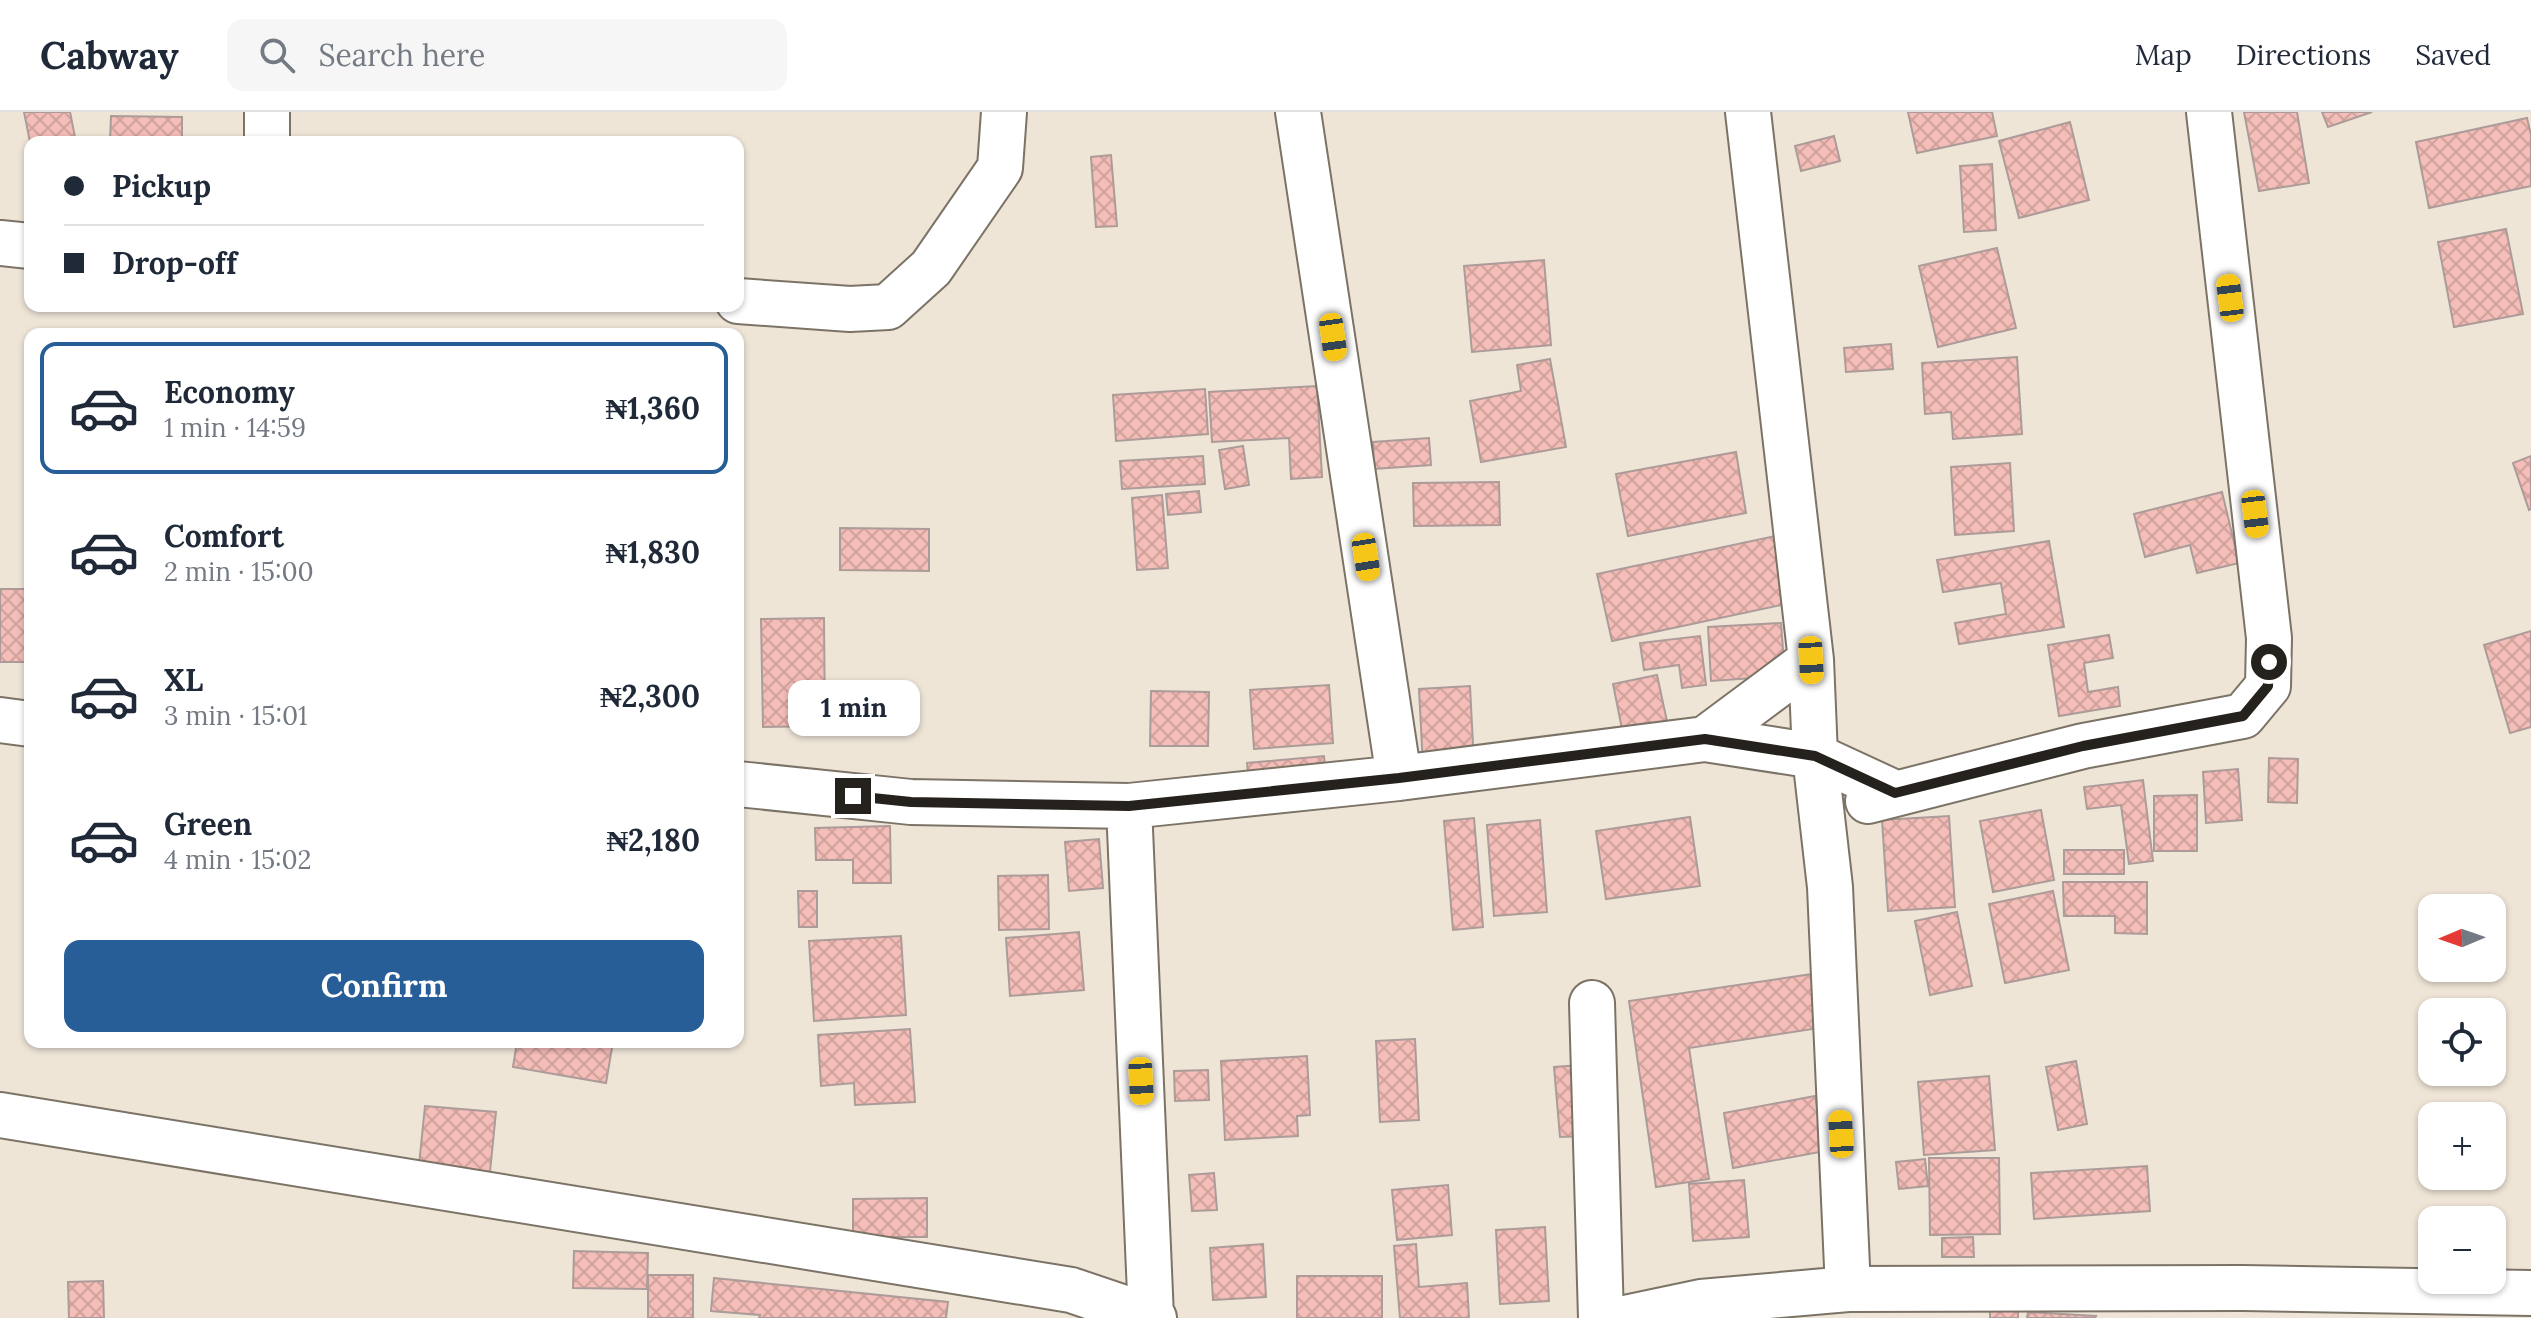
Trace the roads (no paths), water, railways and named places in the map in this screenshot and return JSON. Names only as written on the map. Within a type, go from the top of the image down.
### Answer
[{"type":"street","points":[[267,112],[267,136]]},
{"type":"street","points":[[744,301],[850,309],[888,307],[931,268],[1000,168],[1004,112]]},
{"type":"street","points":[[1298,112],[1399,778]]},
{"type":"street","points":[[1748,112],[1811,660],[1815,756],[1830,887],[1848,1289]]},
{"type":"street","points":[[1823,812],[2083,746],[2243,716],[2268,686],[2269,638],[2209,112]]},
{"type":"street","points":[[0,243],[24,245]]},
{"type":"street","points":[[1705,739],[1811,660]]},
{"type":"street","points":[[0,720],[24,723]]},
{"type":"street","points":[[744,785],[911,802],[1129,806],[1399,778],[1705,739],[1815,756],[1895,793]]},
{"type":"street","points":[[0,1115],[1071,1290],[1152,1318],[1129,806]]},
{"type":"street","points":[[1592,1003],[1601,1318]]},
{"type":"street","points":[[1625,1318],[1701,1302],[1848,1289],[1958,1303],[2243,1303],[2531,1293]]}]
